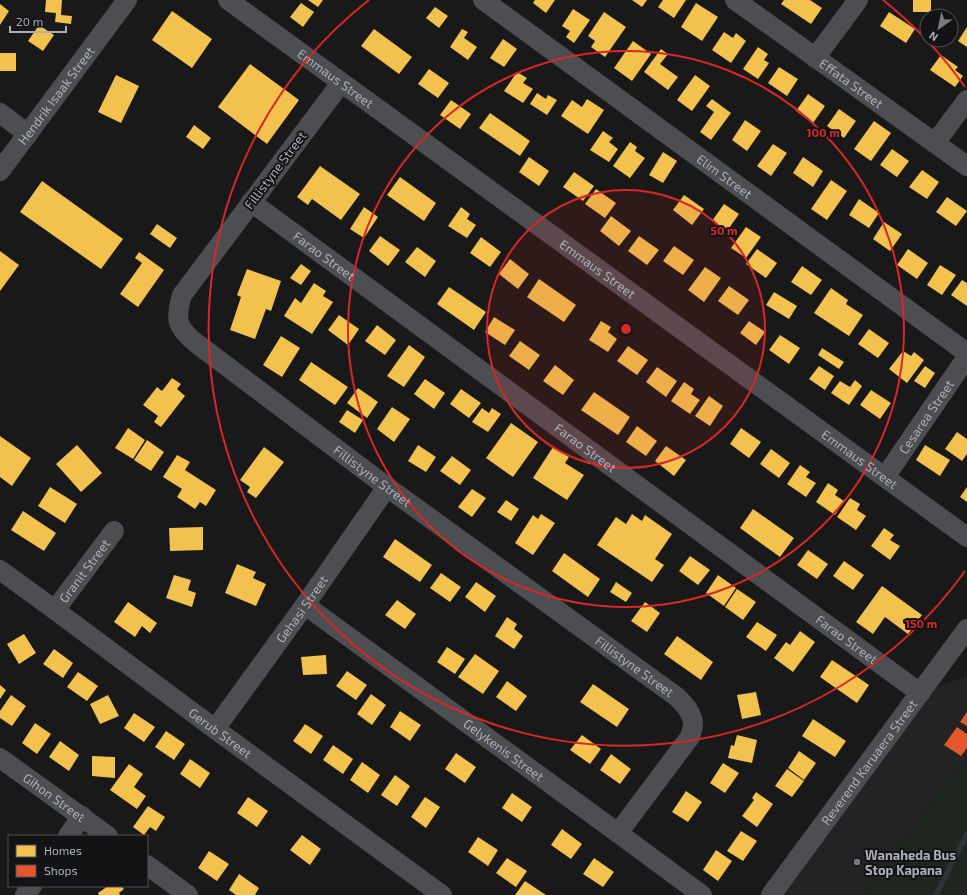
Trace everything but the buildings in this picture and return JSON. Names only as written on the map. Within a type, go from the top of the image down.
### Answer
[{"type":"street","name":"Hendrik Isaak Street","points":[[0,172],[127,0]]},
{"type":"street","name":"Emmaus Street","points":[[228,0],[967,537]]},
{"type":"street","name":"Effata Street","points":[[735,0],[967,166]]},
{"type":"street","points":[[815,58],[858,0]]},
{"type":"street","name":"Elim Street","points":[[490,2],[967,352]]},
{"type":"street","name":"Fillistyne Street","points":[[341,83],[182,295],[177,310],[179,323],[186,335],[196,343],[387,487],[671,692],[686,705],[693,725],[690,737],[618,833]]},
{"type":"street","points":[[935,143],[967,100]]},
{"type":"street","points":[[0,113],[28,134]]},
{"type":"street","name":"Farao Street","points":[[251,202],[920,693]]},
{"type":"street","name":"Cesarea Street","points":[[885,477],[967,357]]},
{"type":"street","name":"Gehasi Street","points":[[215,729],[305,605],[387,487]]},
{"type":"street","name":"Granit Street","points":[[55,610],[114,531]]},
{"type":"street","name":"Gerub Street","points":[[0,570],[442,895]]},
{"type":"street","name":"Gelykenis Street","points":[[305,605],[702,895]]},
{"type":"street","name":"Reverend Karuaera Street","points":[[771,895],[967,629]]},
{"type":"street","name":"Gihon Street","points":[[0,758],[107,835]]},
{"type":"street","points":[[69,835],[82,816]]},
{"type":"street","points":[[148,866],[188,895]]},
{"type":"street","points":[[25,895],[31,887]]},
{"type":"shaded area","points":[[967,676],[967,758],[909,833],[864,895],[771,895],[920,693]]},
{"type":"shaded area","points":[[967,758],[967,895],[864,895],[909,833]]},
{"type":"waterway","points":[[936,895],[967,834]]},
{"type":"place","name":"Wanaheda Bus Stop Kapana","points":[[857,862]]}]
